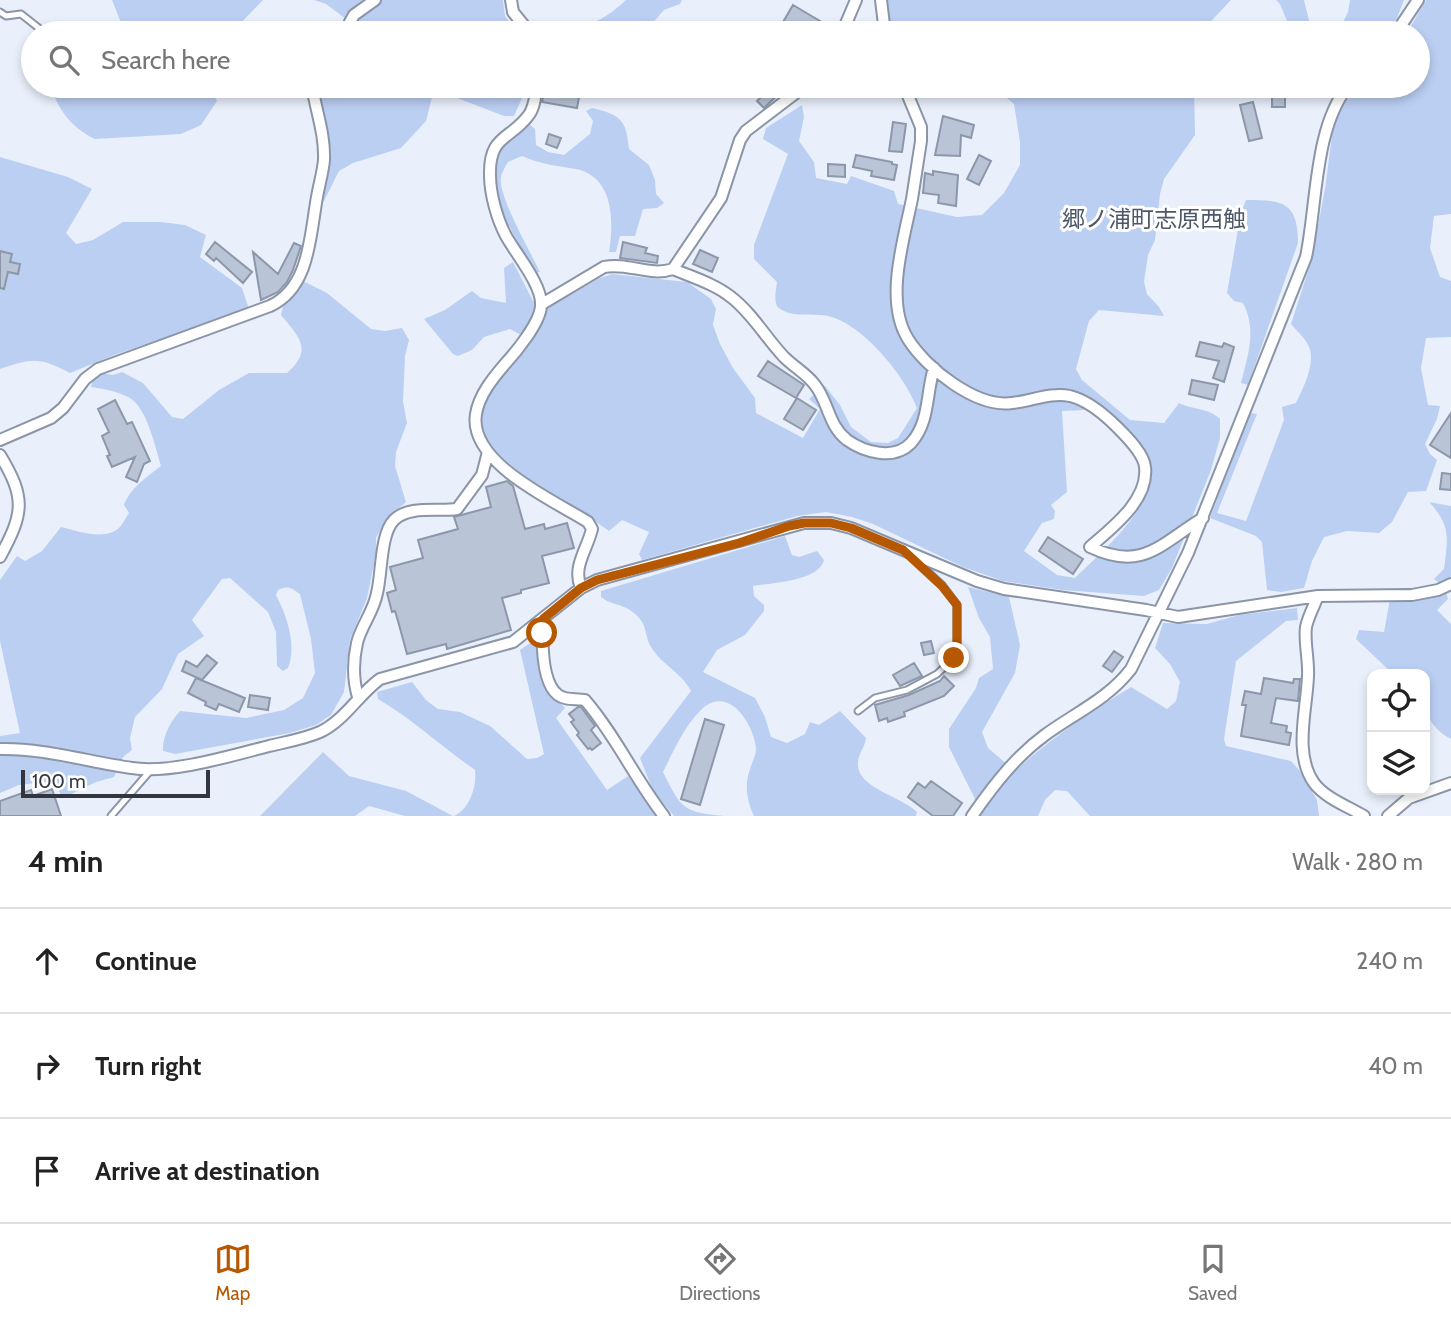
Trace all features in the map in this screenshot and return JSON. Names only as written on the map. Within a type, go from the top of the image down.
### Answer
[{"type":"street","points":[[351,21],[354,15],[375,0]]},
{"type":"street","points":[[511,0],[513,12],[520,21]]},
{"type":"street","points":[[847,21],[856,0]]},
{"type":"street","points":[[881,0],[884,21]]},
{"type":"street","points":[[1404,21],[1418,0]]},
{"type":"street","points":[[0,440],[51,418],[63,408],[85,379],[98,369],[280,302],[299,277],[307,254],[324,161],[322,127],[315,98]]},
{"type":"street","points":[[534,98],[529,116],[506,134],[493,151],[490,176],[500,222],[535,285],[542,304]]},
{"type":"street","points":[[673,269],[721,198],[740,140],[746,131],[791,98]]},
{"type":"street","points":[[910,98],[921,127],[921,141],[903,238],[896,299],[907,339],[934,368],[967,392],[990,401],[1011,404],[1049,395],[1071,396],[1103,414],[1122,432],[1145,466],[1143,486],[1126,516],[1090,547],[1105,554],[1135,558],[1150,553],[1203,518]]},
{"type":"street","points":[[972,816],[996,782],[1024,751],[1119,684],[1131,669],[1203,518],[1306,257],[1320,158],[1339,98]]},
{"type":"street","points":[[581,588],[577,578],[580,561],[592,529],[588,522],[517,480],[488,452],[476,426],[476,412],[482,395],[516,352],[532,327],[542,304],[604,267],[615,264],[656,273],[673,269],[730,296],[781,354],[817,387],[837,430],[863,448],[889,453],[909,446],[916,437],[926,415],[934,368]]},
{"type":"street","points":[[358,697],[354,668],[358,642],[377,596],[386,541],[393,521],[407,513],[457,509],[482,475],[488,452]]},
{"type":"street","points":[[0,455],[13,477],[19,503],[15,527],[0,557]]},
{"type":"street","points":[[0,749],[66,756],[134,769],[152,769],[222,758],[304,738],[329,726],[380,679],[505,646],[526,634],[581,588],[597,580],[804,523],[831,523],[851,528],[977,581],[1004,589],[1178,617],[1318,596],[1412,595],[1438,590],[1451,584]]},
{"type":"street","points":[[1318,596],[1306,628],[1308,677],[1304,712],[1304,754],[1307,769],[1314,783],[1323,792],[1364,816]]},
{"type":"street","points":[[543,619],[542,646],[548,680],[553,690],[560,697],[586,701],[664,816]]},
{"type":"street","points":[[1388,816],[1409,798],[1451,783]]},
{"type":"lane","points":[[0,12],[6,16],[21,14],[30,21]]},
{"type":"lane","points":[[858,711],[875,698],[907,690],[937,674],[954,658],[957,648],[957,605],[942,586],[903,550]]},
{"type":"lane","points":[[111,816],[152,769]]},
{"type":"shaded area","points":[[112,0],[263,0],[243,21],[120,21]]},
{"type":"shaded area","points":[[314,0],[503,0],[505,16],[509,21],[349,21],[326,4]]},
{"type":"shaded area","points":[[626,0],[682,0],[680,4],[664,10],[654,21],[596,21]]},
{"type":"shaded area","points":[[886,0],[1231,0],[1211,21],[890,21]]},
{"type":"shaded area","points":[[1276,0],[1304,0],[1309,21],[1287,21]]},
{"type":"shaded area","points":[[1350,0],[1404,0],[1395,21],[1344,21]]},
{"type":"shaded area","points":[[1426,0],[1451,0],[1451,214],[1434,216],[1430,248],[1440,277],[1451,281],[1451,337],[1426,338],[1421,368],[1428,405],[1440,406],[1425,444],[1437,460],[1426,491],[1408,492],[1392,522],[1379,533],[1347,531],[1324,537],[1312,561],[1304,588],[1281,592],[1267,590],[1262,542],[1256,536],[1210,518],[1250,413],[1257,414],[1217,513],[1246,521],[1284,420],[1282,407],[1296,403],[1308,376],[1311,361],[1309,347],[1291,324],[1311,262],[1332,135],[1339,112],[1349,98],[1430,98],[1430,21],[1414,21]]},
{"type":"shaded area","points":[[55,98],[216,98],[217,101],[201,125],[181,134],[95,139],[80,130]]},
{"type":"shaded area","points":[[320,98],[432,98],[426,121],[401,148],[353,163],[339,171],[324,201],[319,201],[328,163],[329,143]]},
{"type":"shaded area","points":[[457,98],[522,98],[514,116],[504,116]]},
{"type":"shaded area","points":[[1007,98],[1194,98],[1195,135],[1164,179],[1155,240],[1148,255],[1144,282],[1147,294],[1164,316],[1099,310],[1089,321],[1076,369],[1082,380],[1130,420],[1164,423],[1179,403],[1211,413],[1220,419],[1220,438],[1211,470],[1172,568],[1159,590],[1144,596],[1063,590],[1003,581],[963,567],[873,524],[826,512],[797,516],[642,560],[639,554],[649,532],[622,520],[609,531],[527,478],[490,443],[482,424],[482,405],[491,389],[530,340],[510,329],[484,337],[472,350],[458,356],[453,354],[424,319],[445,310],[472,291],[481,298],[506,303],[504,268],[513,262],[533,301],[546,309],[612,274],[687,282],[711,299],[716,309],[713,325],[720,344],[733,368],[755,398],[756,413],[803,438],[820,409],[809,399],[825,386],[840,405],[851,427],[871,442],[888,443],[898,438],[917,408],[893,367],[868,340],[841,321],[828,316],[790,313],[779,308],[775,300],[777,282],[754,259],[754,245],[788,154],[763,139],[766,128],[802,105],[804,117],[799,141],[814,162],[816,178],[847,184],[851,176],[894,191],[898,204],[957,217],[982,215],[1004,193],[1020,165],[1020,142],[1014,104]],"holes":[[[1090,400],[1130,435],[1148,457],[1151,473],[1148,490],[1140,507],[1128,524],[1075,578],[1057,575],[1024,551],[1042,523],[1054,519],[1055,511],[1051,505],[1067,492],[1062,411],[1085,410]]]},
{"type":"shaded area","points":[[592,108],[616,116],[624,125],[629,149],[649,165],[655,180],[656,194],[664,203],[657,208],[643,209],[635,236],[620,236],[616,252],[609,252],[611,214],[609,202],[598,181],[576,169],[542,163],[522,156],[508,162],[501,175],[501,185],[509,210],[540,272],[535,273],[504,215],[495,174],[498,155],[509,138],[529,124],[535,129],[536,145],[548,152],[564,155],[590,134],[593,121],[586,111]]},
{"type":"shaded area","points":[[0,157],[68,177],[92,189],[66,233],[76,244],[93,240],[123,222],[185,225],[206,235],[200,257],[242,288],[249,309],[114,355],[70,373],[51,364],[36,361],[0,369]]},
{"type":"shaded area","points":[[1246,200],[1270,201],[1286,206],[1295,219],[1298,243],[1248,385],[1241,383],[1250,343],[1250,323],[1243,303],[1234,301],[1227,293],[1241,212]]},
{"type":"shaded area","points":[[303,281],[327,293],[371,329],[385,331],[402,328],[409,340],[405,356],[403,401],[407,423],[396,452],[395,466],[406,502],[386,519],[376,538],[376,554],[367,598],[350,640],[344,692],[331,715],[316,725],[290,733],[175,754],[163,751],[168,729],[180,711],[246,718],[284,710],[303,698],[315,673],[311,639],[300,594],[287,587],[278,590],[276,595],[287,621],[291,640],[291,659],[288,668],[283,671],[277,666],[276,632],[268,612],[230,578],[222,579],[192,620],[204,636],[178,654],[162,689],[135,717],[130,738],[132,750],[123,757],[114,777],[96,782],[63,798],[53,781],[19,785],[0,793],[0,736],[20,733],[0,641],[0,580],[17,556],[25,561],[42,551],[61,527],[99,534],[113,532],[119,528],[129,513],[124,505],[130,493],[161,466],[145,418],[135,402],[110,390],[91,387],[93,379],[102,373],[113,375],[122,372],[143,383],[172,417],[183,419],[219,390],[249,373],[287,373],[295,365],[302,351],[298,337],[281,315],[283,307]]},
{"type":"shaded area","points":[[1429,502],[1451,506],[1451,577],[1441,584],[1434,579],[1444,569],[1446,532],[1441,518]]},
{"type":"shaded area","points":[[785,536],[792,555],[799,557],[817,551],[824,560],[820,567],[794,580],[753,586],[754,596],[764,605],[764,611],[745,635],[717,650],[703,672],[755,698],[771,737],[787,743],[805,734],[810,722],[819,725],[840,711],[866,738],[858,761],[860,773],[865,780],[910,807],[917,812],[916,816],[754,816],[747,787],[756,751],[754,738],[750,727],[737,709],[720,701],[710,703],[694,717],[663,772],[684,806],[699,812],[724,816],[674,816],[653,791],[640,758],[691,691],[651,647],[640,619],[626,608],[601,597],[601,591]]},
{"type":"shaded area","points":[[968,587],[1009,597],[1020,645],[1015,673],[982,732],[988,748],[1015,771],[1071,726],[1131,687],[1167,709],[1176,701],[1180,682],[1170,664],[1155,648],[1163,623],[1207,624],[1239,615],[1297,608],[1298,620],[1286,621],[1236,661],[1224,739],[1226,746],[1291,761],[1317,800],[1319,816],[1090,816],[1067,791],[1055,790],[1045,800],[1038,816],[980,816],[974,797],[949,747],[949,729],[976,688],[979,678],[993,669],[990,637],[979,618]]},
{"type":"shaded area","points":[[1446,592],[1448,599],[1437,610],[1451,624],[1451,739],[1430,719],[1430,669],[1388,669],[1356,639],[1359,630],[1384,632],[1390,599]]},
{"type":"shaded area","points":[[536,639],[544,684],[565,708],[556,718],[607,790],[628,776],[657,816],[454,816],[468,803],[475,783],[475,770],[378,699],[377,692],[412,682],[426,700],[438,709],[460,712],[490,726],[527,759],[537,758],[544,754],[520,650]]},
{"type":"shaded area","points":[[323,752],[349,776],[406,791],[453,816],[405,816],[369,806],[355,816],[260,816]]},
{"type":"building","points":[[793,5],[820,21],[784,21]]},
{"type":"building","points":[[543,98],[579,98],[577,108],[542,102]]},
{"type":"building","points":[[760,98],[774,98],[764,108],[757,101]]},
{"type":"building","points":[[1272,98],[1285,98],[1285,107],[1272,107]]},
{"type":"building","points":[[1253,102],[1262,138],[1249,141],[1240,105]]},
{"type":"building","points":[[943,116],[974,125],[971,138],[961,135],[960,156],[935,155]]},
{"type":"building","points":[[893,122],[906,124],[902,152],[889,151]]},
{"type":"building","points":[[549,134],[561,138],[557,148],[546,144]]},
{"type":"building","points":[[856,155],[897,165],[894,180],[871,176],[872,171],[853,167]]},
{"type":"building","points":[[979,155],[991,161],[979,185],[967,179]]},
{"type":"building","points":[[828,164],[845,165],[845,177],[828,176]]},
{"type":"building","points":[[933,171],[958,175],[956,206],[938,203],[939,195],[923,193],[925,173],[933,175]]},
{"type":"building","points":[[215,242],[252,272],[243,283],[216,258],[214,261],[206,254]]},
{"type":"building","points":[[623,242],[647,248],[645,253],[658,256],[657,263],[620,258]]},
{"type":"building","points":[[294,243],[301,246],[287,282],[278,292],[261,300],[253,252],[278,274]]},
{"type":"building","points":[[700,250],[718,258],[712,272],[693,264]]},
{"type":"building","points":[[0,251],[12,254],[10,262],[20,264],[18,274],[8,272],[4,289],[0,288]]},
{"type":"building","points":[[1200,342],[1222,347],[1224,343],[1234,347],[1224,382],[1213,378],[1219,361],[1196,356]]},
{"type":"building","points":[[768,361],[804,385],[796,398],[758,376]]},
{"type":"building","points":[[1192,380],[1218,385],[1214,400],[1189,394]]},
{"type":"building","points":[[797,398],[816,410],[803,430],[784,419]]},
{"type":"building","points":[[115,400],[127,424],[132,422],[150,461],[144,464],[137,482],[126,477],[135,457],[112,467],[107,456],[110,455],[102,436],[109,432],[98,409]]},
{"type":"building","points":[[1451,413],[1451,458],[1430,445]]},
{"type":"building","points":[[1442,473],[1451,474],[1451,490],[1440,489]]},
{"type":"building","points":[[507,481],[513,486],[525,529],[544,524],[545,529],[567,523],[574,548],[542,556],[549,583],[502,598],[511,630],[447,649],[446,644],[407,654],[387,593],[396,590],[390,567],[423,558],[418,540],[458,529],[454,517],[491,507],[486,487]]},
{"type":"building","points":[[1048,537],[1083,559],[1073,574],[1039,551]]},
{"type":"building","points":[[931,641],[934,653],[924,655],[921,643]]},
{"type":"building","points":[[1114,651],[1123,657],[1112,672],[1103,666]]},
{"type":"building","points":[[207,655],[217,663],[202,680],[182,671],[186,661],[197,667]]},
{"type":"building","points":[[914,663],[922,676],[900,686],[893,675]]},
{"type":"building","points":[[944,676],[954,686],[944,696],[904,712],[905,716],[888,722],[887,718],[879,721],[875,705],[909,695],[940,681]]},
{"type":"building","points":[[196,678],[245,698],[239,712],[219,704],[216,710],[188,693]]},
{"type":"building","points":[[1264,678],[1293,683],[1294,679],[1300,679],[1298,701],[1276,698],[1271,723],[1287,726],[1286,732],[1291,733],[1289,745],[1241,736],[1246,705],[1242,705],[1245,691],[1261,694]]},
{"type":"building","points":[[250,695],[270,698],[268,710],[248,707]]},
{"type":"building","points":[[581,707],[595,726],[591,730],[601,743],[592,750],[588,749],[577,735],[579,733],[571,722],[574,720],[569,714]]},
{"type":"building","points":[[705,719],[724,725],[700,805],[681,799]]},
{"type":"building","points":[[931,781],[962,803],[953,816],[933,816],[908,797],[918,783],[925,788]]},
{"type":"building","points":[[52,789],[61,816],[0,816],[0,801],[31,790],[33,796]]},
{"type":"district","name":"郷ノ浦町志原西触","points":[[1154,219]]},
{"type":"route","points":[[542,633],[543,619],[581,588],[597,580],[739,543],[789,526],[831,523],[851,528],[903,550],[942,586],[957,605],[957,648],[954,658]]}]
